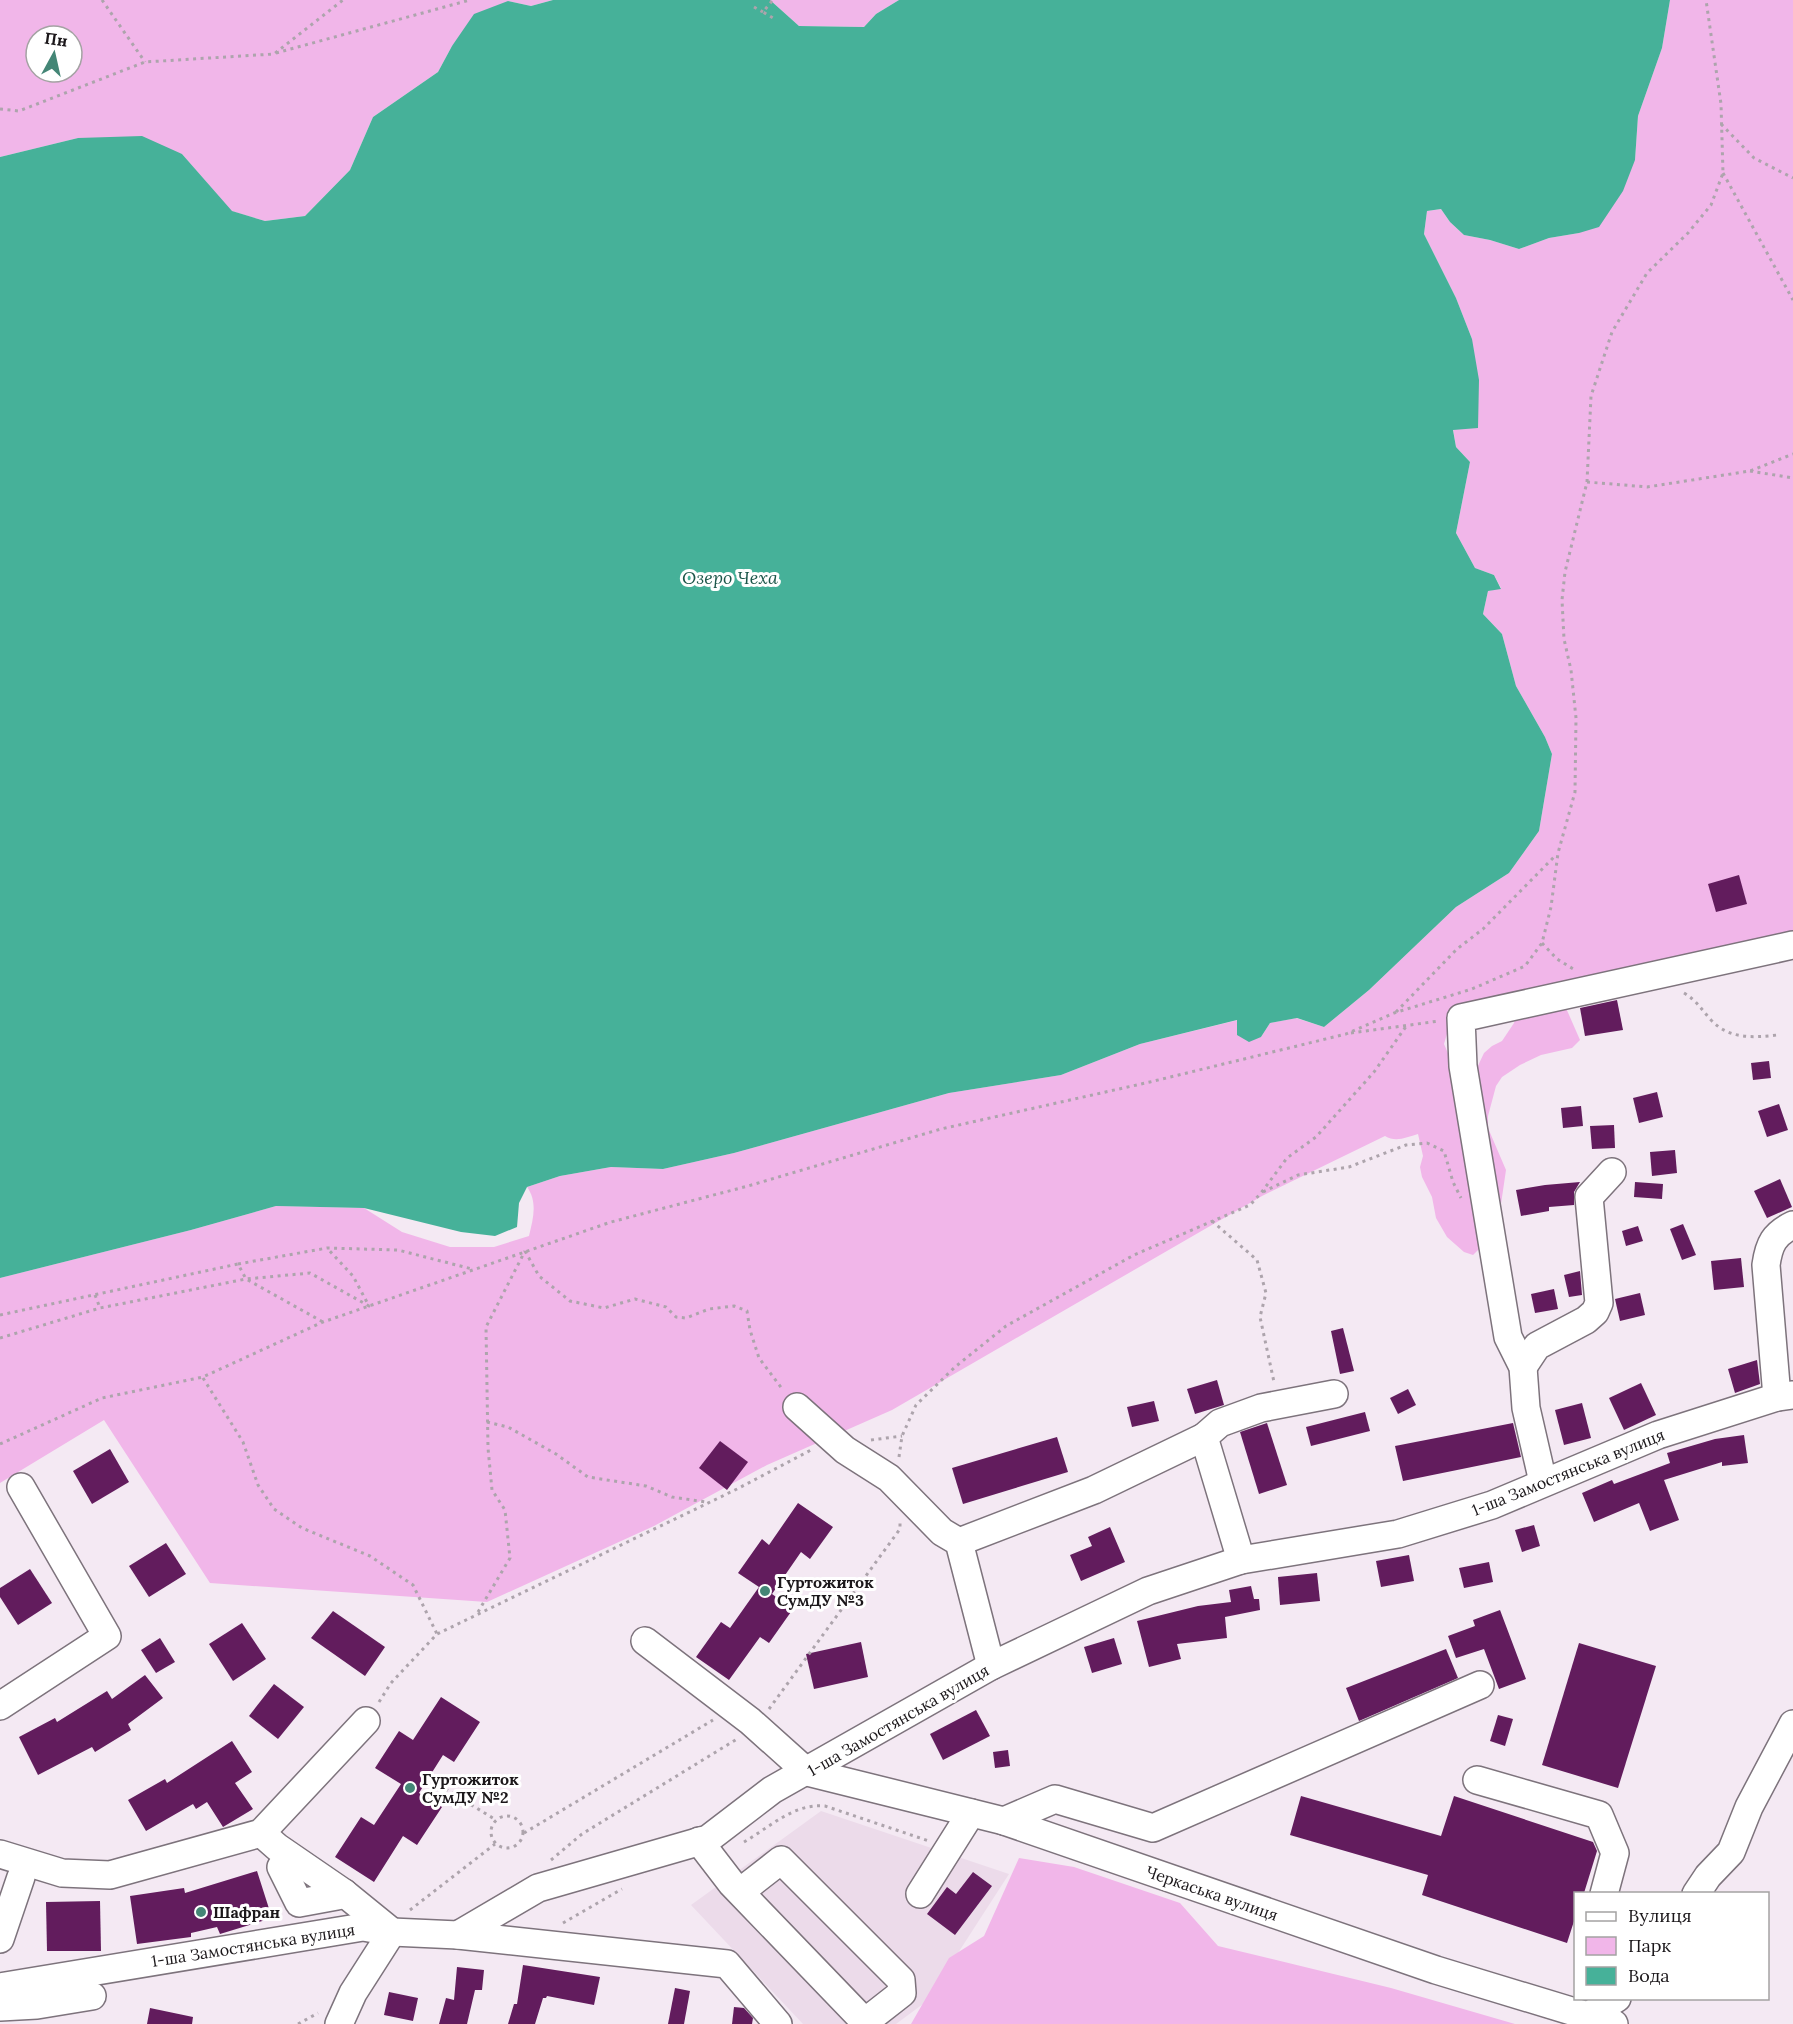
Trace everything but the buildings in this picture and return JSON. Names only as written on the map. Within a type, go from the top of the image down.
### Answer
[{"type":"street","points":[[1543,1482],[1526,1408],[1523,1367],[1508,1337],[1464,1066],[1461,1018],[1793,945]]},
{"type":"street","points":[[1523,1367],[1537,1346],[1586,1320],[1595,1312],[1599,1303],[1589,1197],[1612,1172]]},
{"type":"street","points":[[1785,1396],[1766,1265],[1768,1250],[1780,1232],[1793,1225]]},
{"type":"street","points":[[959,1542],[1094,1490],[1204,1437],[1220,1423],[1261,1408],[1335,1394]]},
{"type":"street","name":"1-ша Замостянська вулиця","points":[[0,1987],[363,1927],[392,1932],[458,1935],[538,1888],[706,1850],[708,1839],[772,1790],[991,1666],[1148,1592],[1241,1560],[1398,1534],[1492,1505],[1658,1434],[1785,1396]]},
{"type":"street","points":[[797,1407],[845,1450],[889,1478],[942,1532],[959,1542],[991,1666]]},
{"type":"street","points":[[1204,1437],[1241,1560]]},
{"type":"street","points":[[0,1706],[107,1635],[21,1487]]},
{"type":"street","points":[[645,1641],[733,1708],[807,1772]]},
{"type":"street","points":[[1004,1821],[1055,1799],[1153,1828],[1480,1685]]},
{"type":"street","points":[[0,1854],[62,1873],[110,1875],[261,1833],[366,1721]]},
{"type":"street","points":[[1697,1892],[1708,1876],[1731,1852],[1749,1808],[1793,1724]]},
{"type":"street","name":"Черкаська вулиця","points":[[807,1772],[1004,1821],[1436,1970],[1589,2007],[1614,2024]]},
{"type":"street","points":[[1477,1780],[1599,1815],[1615,1853],[1604,1892]]},
{"type":"street","points":[[920,1894],[971,1813]]},
{"type":"street","points":[[261,1833],[344,1893],[392,1932],[353,1993],[339,2024]]},
{"type":"street","points":[[706,1850],[740,1892],[865,2022],[902,1992],[901,1980],[781,1860],[740,1892]]},
{"type":"street","points":[[281,1868],[299,1903],[344,1893]]},
{"type":"street","points":[[0,1939],[21,1877]]},
{"type":"street","points":[[458,1935],[727,1965],[778,2024]]},
{"type":"street","points":[[0,2007],[37,2005],[92,1996]]},
{"type":"street","points":[[1589,2007],[1611,2000]]},
{"type":"path","points":[[102,0],[145,62]]},
{"type":"path","points":[[274,54],[343,0]]},
{"type":"path","points":[[0,109],[19,111],[145,62],[274,54],[470,0]]},
{"type":"path","points":[[1346,1034],[1394,1013],[1473,989],[1525,966],[1542,943],[1551,907],[1558,854],[1575,792],[1576,718],[1571,670],[1564,639],[1562,600],[1565,572],[1587,482],[1591,396],[1612,332],[1647,273],[1688,233],[1711,205],[1723,173],[1721,104],[1706,0]]},
{"type":"path","points":[[763,12],[772,1]]},
{"type":"path","points":[[754,7],[773,18]]},
{"type":"path","points":[[1721,124],[1754,158],[1793,178]]},
{"type":"path","points":[[1723,173],[1793,300]]},
{"type":"path","points":[[1587,482],[1647,487],[1750,471],[1793,454]]},
{"type":"path","points":[[1750,471],[1793,478]]},
{"type":"path","points":[[1394,1013],[1457,949],[1483,929],[1523,891],[1558,854]]},
{"type":"path","points":[[1685,993],[1703,1009],[1710,1019],[1728,1032],[1749,1037],[1777,1035]]},
{"type":"path","points":[[0,1444],[102,1398],[203,1377],[323,1322],[611,1222],[748,1186],[941,1129],[1346,1034],[1461,1018]]},
{"type":"path","points":[[549,1862],[582,1834],[756,1728],[900,1529],[898,1461],[902,1436],[916,1405],[956,1367],[1006,1326],[1134,1255],[1250,1204],[1287,1158],[1316,1137],[1374,1072],[1407,1025]]},
{"type":"path","points":[[1261,1193],[1298,1175],[1349,1167],[1406,1145],[1426,1143],[1444,1151],[1453,1182],[1463,1201]]},
{"type":"path","points":[[1212,1221],[1257,1260],[1266,1293],[1260,1317],[1280,1404]]},
{"type":"path","points":[[0,1315],[238,1264],[327,1248],[398,1250],[474,1270]]},
{"type":"path","points":[[327,1248],[353,1276],[369,1306]]},
{"type":"path","points":[[525,1251],[539,1276],[570,1301],[604,1308],[635,1299],[666,1307],[676,1317],[686,1318],[709,1309],[734,1306],[747,1311],[759,1358],[797,1407]]},
{"type":"path","points":[[477,1614],[510,1558],[505,1510],[492,1490],[487,1422],[486,1327],[525,1251]]},
{"type":"path","points":[[238,1264],[246,1279],[323,1322]]},
{"type":"path","points":[[0,1338],[99,1308],[246,1279],[310,1273],[369,1306]]},
{"type":"path","points":[[95,1295],[99,1308]]},
{"type":"path","points":[[203,1377],[243,1442],[258,1485],[274,1509],[302,1528],[370,1556],[413,1585],[437,1634]]},
{"type":"path","points":[[487,1422],[508,1427],[556,1454],[588,1477],[646,1486],[672,1497],[708,1503]]},
{"type":"path","points":[[869,1440],[902,1436]]},
{"type":"path","points":[[366,1721],[391,1683],[437,1634],[708,1503],[832,1438]]},
{"type":"path","points":[[524,1833],[519,1821],[508,1816],[496,1821],[491,1832],[495,1844],[513,1848],[519,1844],[524,1833],[733,1708]]},
{"type":"path","points":[[439,1785],[496,1821]]},
{"type":"path","points":[[706,1850],[813,1804],[950,1848]]},
{"type":"path","points":[[392,1932],[398,1920],[495,1844]]},
{"type":"path","points":[[555,1927],[624,1887]]},
{"type":"shaded area","points":[[821,1811],[1009,1874],[927,2001],[896,2024],[803,2024],[691,1905]]},
{"type":"green space","points":[[0,0],[553,0],[531,6],[508,1],[452,46],[438,72],[373,117],[350,170],[305,216],[265,221],[231,211],[182,154],[78,138],[0,157]]},
{"type":"green space","points":[[770,0],[899,0],[876,14],[864,27],[799,26]]},
{"type":"green space","points":[[1670,0],[1793,0],[1793,937],[1566,1008],[1580,1040],[1572,1048],[1541,1055],[1520,1065],[1502,1077],[1496,1086],[1488,1116],[1488,1128],[1506,1170],[1501,1204],[1490,1210],[1480,1248],[1473,1255],[1464,1252],[1447,1237],[1436,1218],[1432,1197],[1422,1177],[1420,1167],[1423,1156],[1418,1134],[1397,1139],[1385,1136],[1262,1196],[892,1410],[767,1465],[654,1526],[487,1602],[210,1583],[104,1420],[0,1483],[0,1278],[276,1206],[364,1208],[402,1232],[450,1247],[494,1247],[529,1236],[534,1205],[527,1187],[560,1176],[611,1167],[663,1169],[734,1153],[949,1093],[1061,1075],[1140,1044],[1238,1020],[1261,1037],[1270,1023],[1296,1018],[1324,1027],[1369,990],[1456,907],[1509,873],[1539,831],[1552,754],[1516,686],[1502,634],[1483,614],[1488,591],[1501,588],[1494,575],[1475,568],[1456,533],[1470,462],[1456,447],[1453,429],[1472,339],[1456,298],[1424,234],[1427,211],[1441,209],[1450,222],[1464,235],[1519,249],[1549,238],[1579,233],[1635,160],[1638,116],[1662,48]],"holes":[[[1517,1014],[1502,1041],[1484,1053],[1475,1072],[1456,1072],[1444,1044],[1452,1017]]]},
{"type":"green space","points":[[1019,1858],[1074,1867],[1180,1903],[1218,1946],[1391,1988],[1515,2024],[911,2024],[949,1958],[984,1936]]},
{"type":"water","name":"Озеро Чеха","points":[[553,0],[770,0],[799,26],[864,27],[876,14],[899,0],[1670,0],[1662,48],[1638,116],[1635,160],[1623,191],[1599,227],[1549,238],[1519,249],[1464,235],[1450,222],[1441,209],[1427,211],[1424,234],[1456,298],[1472,339],[1479,380],[1478,428],[1453,430],[1456,447],[1470,462],[1456,533],[1475,568],[1494,575],[1501,589],[1488,591],[1483,614],[1502,634],[1516,686],[1552,754],[1539,831],[1509,873],[1456,907],[1369,990],[1324,1027],[1297,1018],[1270,1023],[1261,1037],[1249,1042],[1237,1035],[1237,1020],[1140,1044],[1061,1075],[949,1093],[734,1153],[663,1169],[611,1167],[560,1176],[527,1187],[519,1203],[517,1227],[495,1236],[461,1232],[364,1208],[276,1206],[0,1278],[0,157],[78,138],[142,136],[182,154],[232,211],[265,221],[305,216],[350,170],[373,117],[438,72],[452,46],[474,14],[508,1],[531,6]]},
{"type":"place","name":"Гуртожиток СумДУ №3","points":[[765,1591]]},
{"type":"place","name":"Гуртожиток СумДУ №2","points":[[410,1788]]},
{"type":"place","name":"Шафран","points":[[201,1912]]}]
